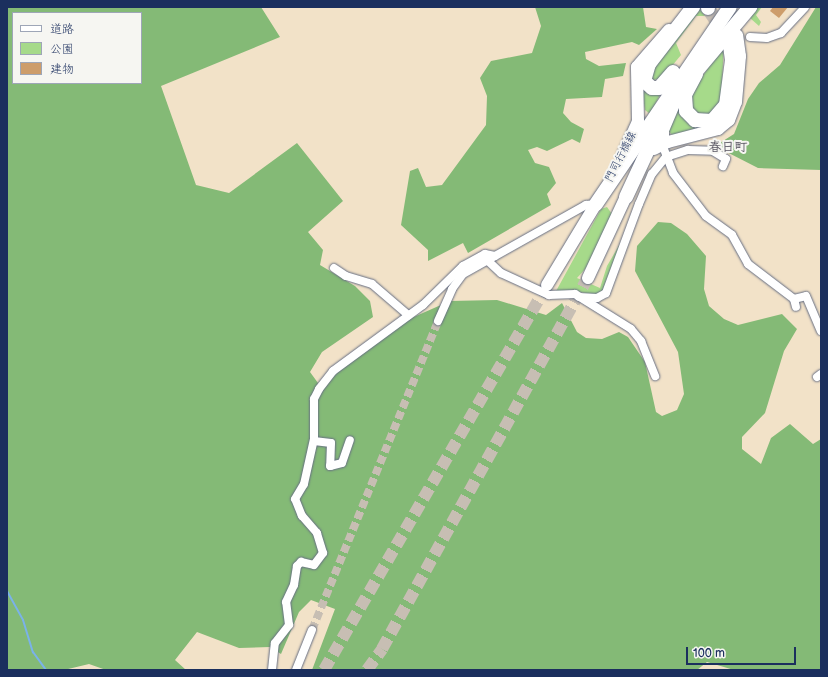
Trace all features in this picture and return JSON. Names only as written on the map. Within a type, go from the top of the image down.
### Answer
[{"type":"highway","points":[[693,7],[646,70],[644,81],[652,88],[666,82],[691,47],[729,7]]},
{"type":"highway","points":[[596,204],[729,7]]},
{"type":"highway","points":[[728,41],[732,60],[724,110],[712,121],[700,122],[690,116],[684,101],[728,41],[750,7]]},
{"type":"highway","points":[[626,197],[650,142],[675,99],[728,41]]},
{"type":"highway","points":[[664,150],[662,130],[675,99]]},
{"type":"main road","name":"門司行橋線","points":[[547,285],[596,204],[637,125],[640,105],[634,77],[637,67],[685,7]]},
{"type":"main road","name":"門司行橋線","points":[[588,278],[626,197],[647,158],[718,129],[732,115],[740,56],[728,41]]},
{"type":"street","points":[[750,37],[775,36],[805,7]]},
{"type":"street","points":[[664,150],[713,151],[726,159],[723,166]]},
{"type":"street","points":[[487,260],[501,273],[548,295],[597,298],[606,293],[639,204],[664,150]]},
{"type":"street","points":[[664,150],[673,173],[706,216],[739,243],[748,264],[795,303],[806,296],[821,331]]},
{"type":"street","points":[[438,321],[458,280],[487,260],[586,205],[596,204]]},
{"type":"street","points":[[272,670],[275,643],[289,625],[286,602],[294,585],[298,566],[301,562],[314,565],[323,553],[317,533],[302,516],[295,499],[304,484],[314,441],[314,399],[319,389],[333,371],[408,315],[463,266],[486,254],[495,256]]},
{"type":"street","points":[[334,268],[346,276],[372,284],[408,315]]},
{"type":"street","points":[[579,297],[631,329],[641,341],[655,376]]},
{"type":"street","points":[[314,441],[331,443],[330,466],[342,462],[350,440]]},
{"type":"street","points":[[296,670],[312,630]]},
{"type":"green space","points":[[7,7],[261,7],[280,37],[161,86],[196,185],[229,193],[297,143],[343,201],[308,232],[323,250],[320,265],[355,286],[370,301],[373,317],[322,352],[310,372],[318,383],[316,391],[336,365],[391,327],[450,301],[497,300],[546,315],[562,303],[577,332],[586,338],[602,339],[619,332],[628,337],[645,362],[656,412],[662,416],[677,410],[684,394],[678,352],[635,271],[637,246],[658,222],[671,223],[687,234],[706,256],[704,289],[709,306],[724,319],[738,325],[782,314],[797,329],[784,351],[765,413],[742,437],[742,449],[761,464],[771,438],[790,424],[813,444],[821,439],[821,670],[734,670],[707,662],[697,670],[312,670],[335,609],[311,600],[299,612],[281,654],[270,647],[239,648],[197,632],[175,660],[186,670],[106,670],[89,664],[64,670],[7,670]]},
{"type":"green space","points":[[535,7],[643,7],[646,27],[657,29],[639,45],[632,42],[585,52],[586,59],[599,66],[626,63],[623,76],[605,79],[602,97],[566,99],[563,113],[571,122],[584,129],[580,143],[572,139],[547,151],[537,147],[528,150],[535,163],[549,167],[556,183],[547,194],[551,205],[468,253],[463,243],[428,261],[428,250],[401,225],[410,171],[418,168],[426,187],[442,185],[486,125],[487,96],[480,78],[491,61],[532,53],[541,26]]},
{"type":"green space","points":[[756,7],[762,7],[756,15],[761,22],[759,26],[750,18]]},
{"type":"green space","points":[[816,7],[821,7],[821,170],[758,168],[715,146],[734,134],[748,99],[759,83],[780,65]]},
{"type":"green space","points":[[700,9],[706,16],[696,16],[676,43],[681,55],[662,78],[653,80],[650,70]]},
{"type":"green space","points":[[724,43],[721,103],[715,114],[694,114],[688,99]]},
{"type":"green space","points":[[641,86],[662,91],[650,114],[645,110]]},
{"type":"green space","points":[[677,105],[708,127],[673,136],[665,127]]},
{"type":"green space","points":[[607,207],[612,214],[587,267],[577,278],[600,288],[607,266],[625,235],[603,293],[596,295],[569,290],[555,293],[601,209]]},
{"type":"building","points":[[773,7],[788,7],[779,18],[770,11]]},
{"type":"waterway","points":[[7,591],[23,620],[33,652],[46,670]]},
{"type":"tunnel","points":[[708,8],[725,34]]},
{"type":"tunnel","points":[[367,670],[382,649],[588,278]]},
{"type":"tunnel","points":[[324,670],[547,285]]},
{"type":"tunnel","points":[[312,630],[438,321]]},
{"type":"district","name":"春日町","points":[[728,147]]}]
